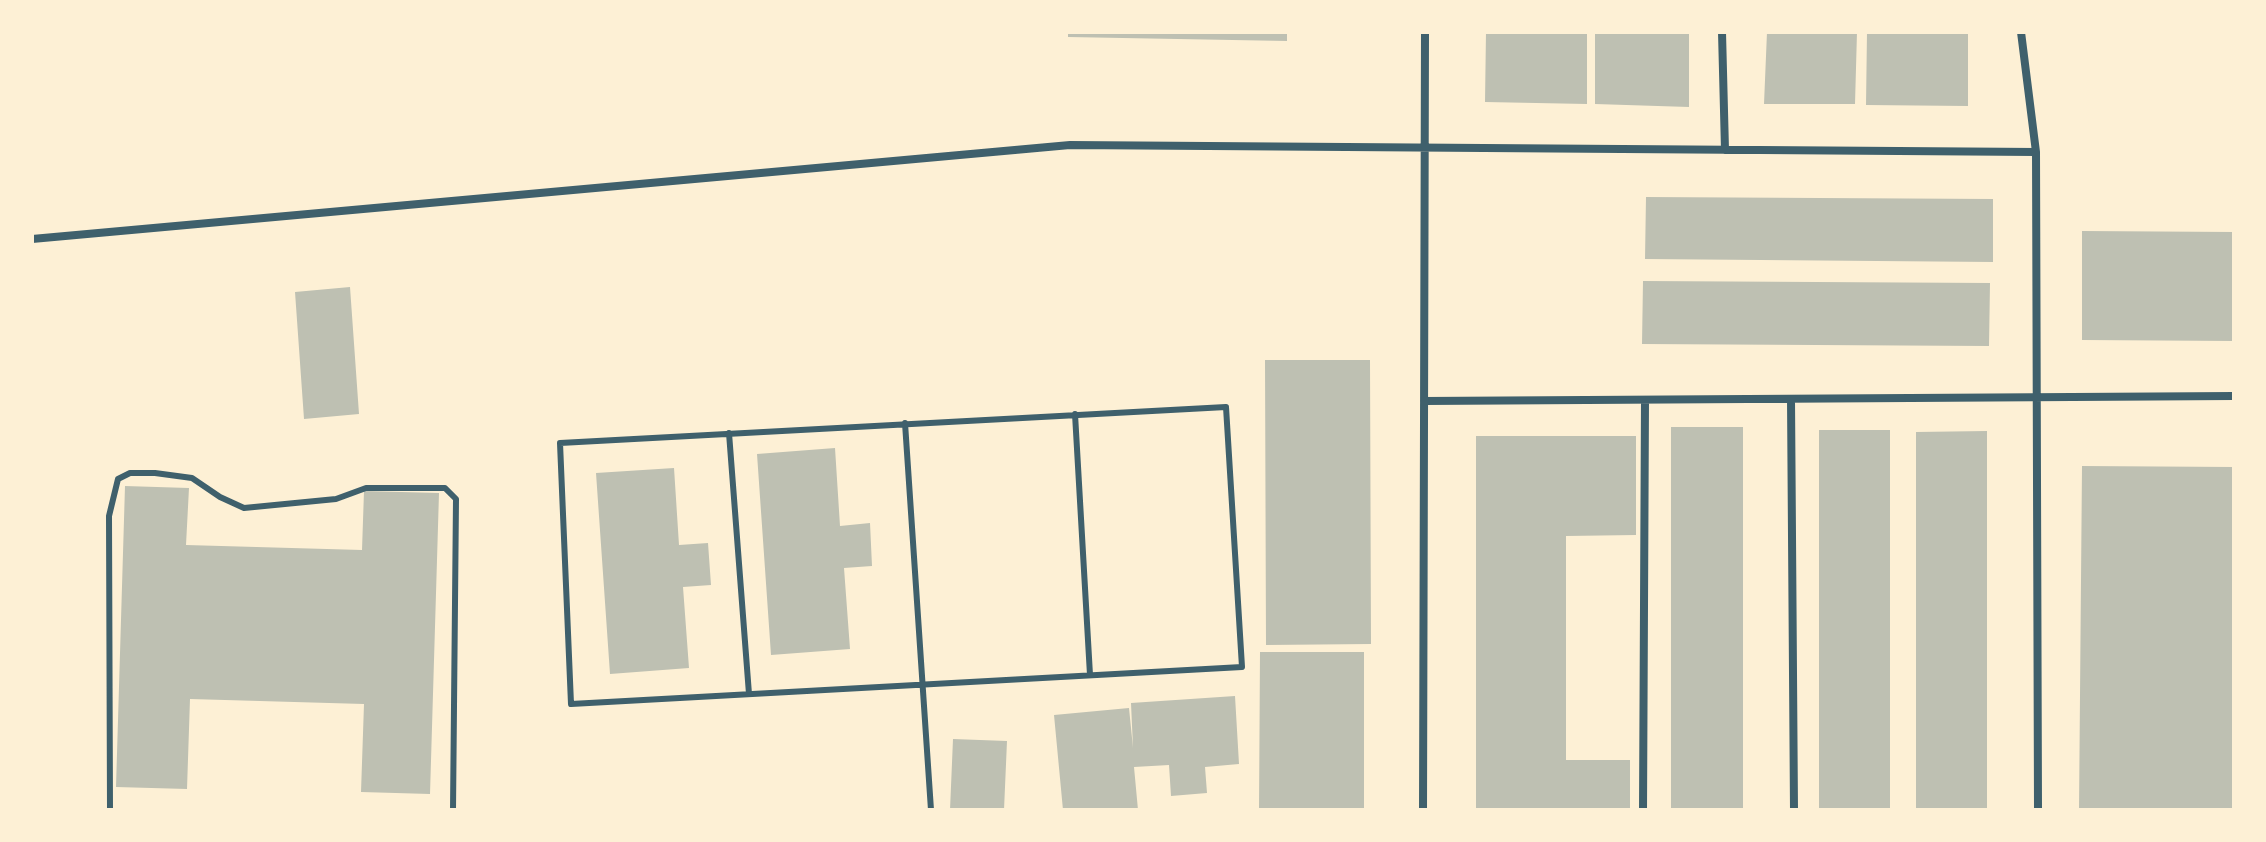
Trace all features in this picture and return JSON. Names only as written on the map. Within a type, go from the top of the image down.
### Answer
[{"type":"street","points":[[1423,810],[1425,32]]},
{"type":"street","points":[[1722,32],[1725,150]]},
{"type":"street","points":[[2021,32],[2036,152],[2038,810]]},
{"type":"street","points":[[32,239],[1070,145],[2036,152]]},
{"type":"street","points":[[1424,401],[2234,396]]},
{"type":"street","points":[[1791,399],[1794,810]]},
{"type":"street","points":[[1643,810],[1645,400]]},
{"type":"lane","points":[[1226,407],[1242,667],[571,704],[560,443],[905,423],[1226,407]]},
{"type":"lane","points":[[1075,414],[1090,675]]},
{"type":"lane","points":[[905,423],[931,810]]},
{"type":"lane","points":[[729,433],[749,694]]},
{"type":"lane","points":[[110,810],[109,516],[118,479],[130,473],[155,473],[192,478],[220,497],[244,508],[336,499],[366,488],[445,488],[452,493],[456,499],[453,810]]},
{"type":"building","points":[[1068,32],[1287,32],[1287,41],[1068,37]]},
{"type":"building","points":[[1486,32],[1587,32],[1587,104],[1485,102]]},
{"type":"building","points":[[1595,32],[1689,32],[1689,107],[1595,104]]},
{"type":"building","points":[[1767,32],[1857,32],[1855,104],[1764,104]]},
{"type":"building","points":[[1867,32],[1968,32],[1968,106],[1866,105]]},
{"type":"building","points":[[1646,197],[1993,199],[1993,262],[1645,259]]},
{"type":"building","points":[[2082,231],[2234,232],[2234,341],[2082,340]]},
{"type":"building","points":[[1643,281],[1990,283],[1989,346],[1642,344]]},
{"type":"building","points":[[350,287],[359,414],[304,419],[295,292]]},
{"type":"building","points":[[1265,360],[1370,360],[1371,644],[1266,645]]},
{"type":"building","points":[[1671,427],[1743,427],[1743,810],[1671,810]]},
{"type":"building","points":[[1819,430],[1890,430],[1890,810],[1819,810]]},
{"type":"building","points":[[1987,431],[1987,810],[1916,810],[1916,432]]},
{"type":"building","points":[[1476,436],[1636,436],[1636,535],[1566,536],[1566,760],[1630,760],[1630,810],[1476,810]]},
{"type":"building","points":[[835,448],[840,526],[870,523],[872,566],[844,568],[850,649],[771,655],[757,454]]},
{"type":"building","points":[[2082,466],[2234,467],[2234,810],[2079,810]]},
{"type":"building","points":[[674,468],[679,545],[708,543],[711,585],[683,587],[689,668],[610,674],[596,473]]},
{"type":"building","points":[[125,486],[189,488],[186,545],[362,550],[364,491],[439,493],[430,794],[361,792],[364,704],[190,699],[187,789],[116,787]]},
{"type":"building","points":[[1260,652],[1364,652],[1364,810],[1259,810]]},
{"type":"building","points":[[1235,696],[1239,764],[1205,767],[1207,793],[1171,796],[1169,765],[1134,767],[1138,810],[1063,810],[1054,715],[1129,708],[1133,748],[1131,703]]},
{"type":"building","points":[[953,739],[1007,741],[1004,810],[950,810]]}]
